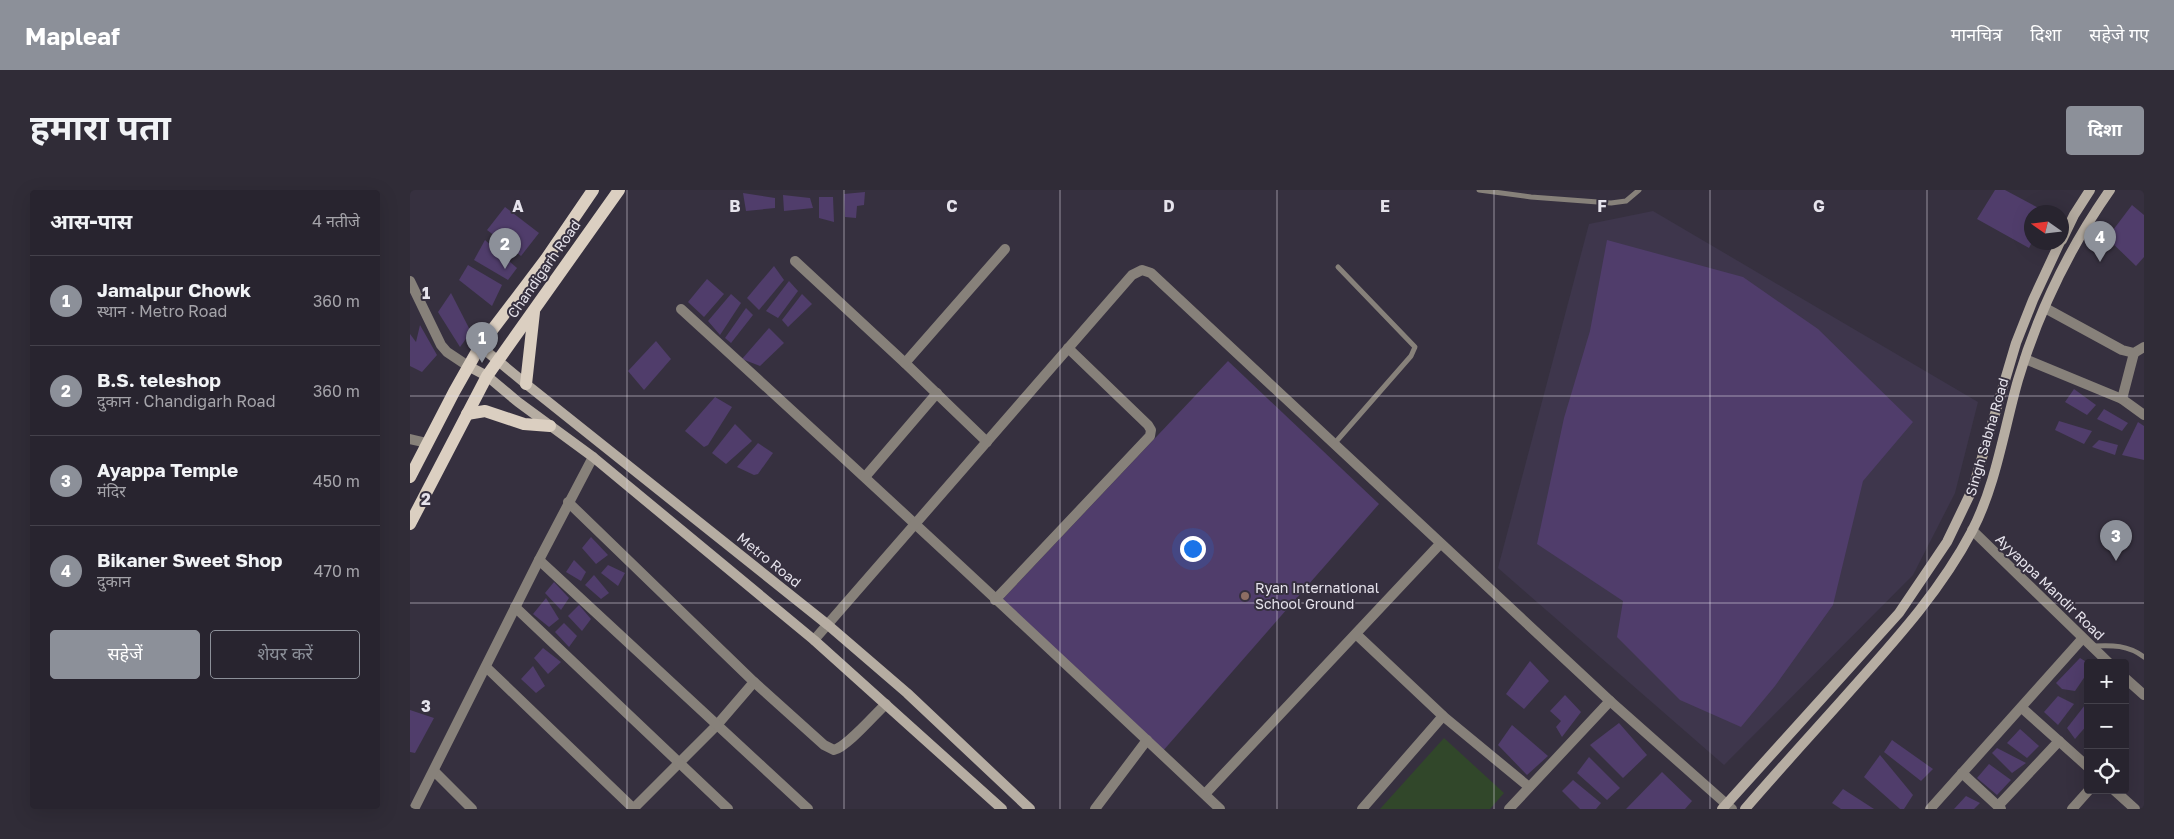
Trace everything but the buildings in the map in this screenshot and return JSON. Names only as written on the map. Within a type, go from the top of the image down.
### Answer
[{"type":"main road","name":"Chandigarh Road","points":[[410,477],[480,346],[546,259],[593,190]]},
{"type":"main road","name":"Chandigarh Road","points":[[410,524],[497,360],[619,190]]},
{"type":"main road","points":[[526,384],[534,310]]},
{"type":"main road","points":[[467,414],[485,411],[524,424],[550,426]]},
{"type":"street","name":"Singh Sabha Road","points":[[2069,225],[2090,190]]},
{"type":"street","name":"Singh Sabha Road","points":[[1745,809],[1910,624],[1941,582],[1972,530],[2006,433],[2025,359],[2045,308],[2085,228],[2110,190]]},
{"type":"street","points":[[905,363],[1004,249]]},
{"type":"street","name":"Singh Sabha Road","points":[[1727,807],[1899,613],[1947,542],[1973,488],[1997,410],[2007,369],[2032,301],[2057,250]]},
{"type":"street","points":[[794,261],[988,442]]},
{"type":"street","points":[[814,640],[1132,275],[1137,271],[1146,271],[1158,280],[1440,544],[1727,807]]},
{"type":"street","points":[[410,281],[441,345],[447,352],[487,376],[518,402],[593,457],[814,640],[1002,809]]},
{"type":"street","points":[[410,304],[417,293]]},
{"type":"street","points":[[2032,301],[2122,350],[2134,352],[2144,347]]},
{"type":"street","points":[[681,309],[917,524],[995,600],[1220,809]]},
{"type":"street","name":"Metro Road","points":[[480,346],[828,625],[907,693],[1030,809]]},
{"type":"street","points":[[995,600],[1150,436],[1151,430],[1148,425],[1068,348]]},
{"type":"street","points":[[2122,399],[2134,352]]},
{"type":"street","points":[[2025,359],[2122,399],[2144,415]]},
{"type":"street","points":[[865,477],[937,393]]},
{"type":"street","points":[[410,439],[427,443]]},
{"type":"street","points":[[414,809],[568,502],[593,457]]},
{"type":"street","points":[[568,502],[754,682],[824,745],[834,750],[839,749],[886,704]]},
{"type":"street","name":"Ayyappa Mandir Road","points":[[1972,530],[2082,639],[2105,659]]},
{"type":"street","points":[[1205,794],[1440,544]]},
{"type":"street","points":[[539,560],[808,809]]},
{"type":"street","points":[[515,607],[728,809]]},
{"type":"street","points":[[1356,634],[1443,716],[1529,787]]},
{"type":"street","points":[[1930,809],[2082,639]]},
{"type":"street","points":[[486,667],[634,809],[717,726],[754,682]]},
{"type":"street","points":[[2129,681],[2144,694]]},
{"type":"street","points":[[1509,809],[1610,701]]},
{"type":"street","points":[[2022,708],[2084,763]]},
{"type":"street","points":[[1362,809],[1443,716]]},
{"type":"street","points":[[1095,809],[1147,740]]},
{"type":"street","points":[[1962,773],[1999,808],[2059,741]]},
{"type":"street","points":[[434,771],[472,809]]},
{"type":"street","points":[[2072,809],[2085,794]]},
{"type":"street","points":[[2118,794],[2129,807]]},
{"type":"lane","points":[[1479,190],[1530,197],[1612,203],[1626,201],[1639,190]]},
{"type":"lane","points":[[1334,444],[1411,356],[1415,347],[1414,343],[1338,267]]},
{"type":"lane","points":[[2091,646],[2120,646],[2129,648],[2144,657]]},
{"type":"shaded area","points":[[1653,211],[1978,402],[1955,493],[1913,575],[1724,765],[1498,568],[1589,224]]},
{"type":"green space","points":[[1444,738],[1504,793],[1490,809],[1380,809]]},
{"type":"place","name":"Bikaner Sweet Shop","points":[[2100,262]]},
{"type":"place","name":"B.S. teleshop","points":[[505,269]]},
{"type":"place","name":"Jamalpur Chowk","points":[[482,363]]},
{"type":"place","name":"Ayappa Temple","points":[[2116,561]]},
{"type":"place","name":"Ryan International School Ground","points":[[1245,596]]}]
